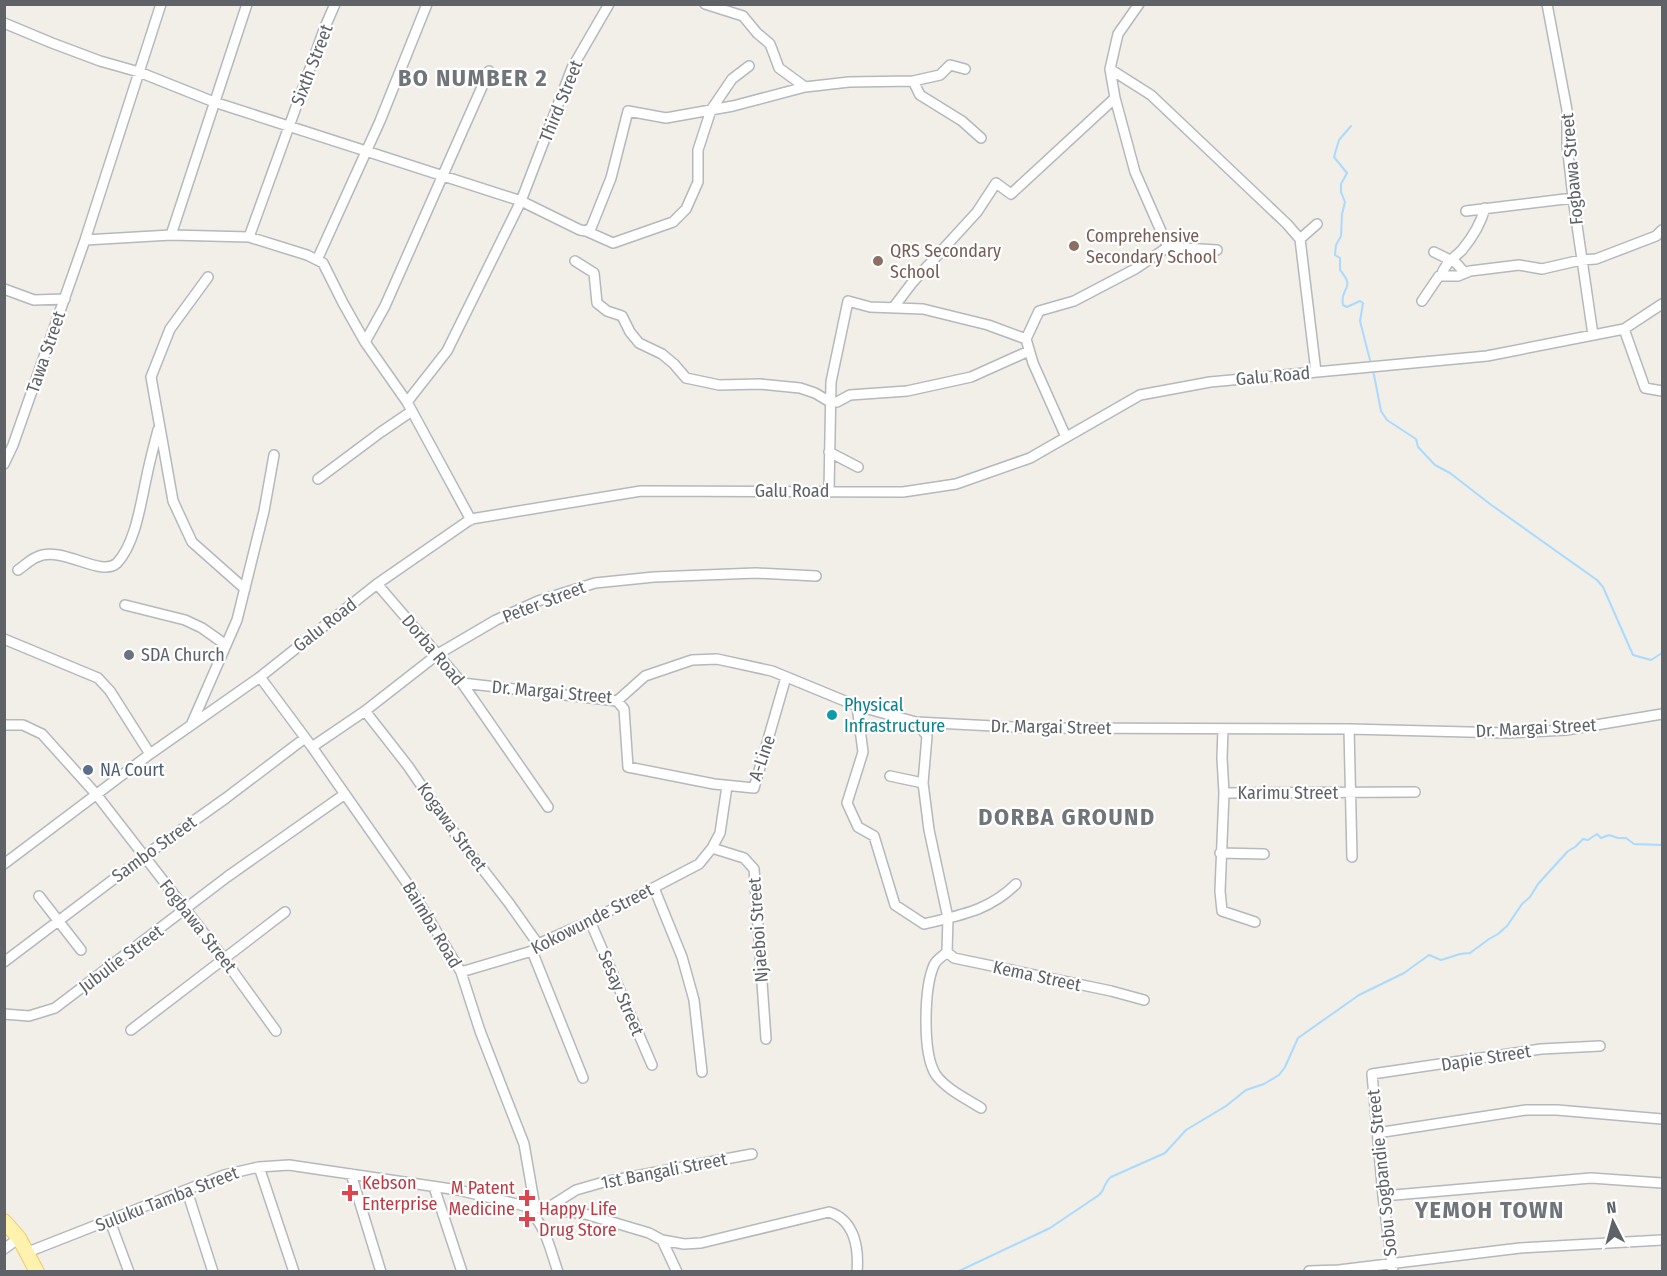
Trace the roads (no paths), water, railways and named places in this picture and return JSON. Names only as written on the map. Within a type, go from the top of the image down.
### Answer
[{"type":"main road","points":[[4,1221],[19,1238],[37,1272]]},
{"type":"street","name":"Tawa Street","points":[[4,464],[13,445],[65,299],[161,4]]},
{"type":"street","points":[[171,235],[248,4]]},
{"type":"street","name":"Sixth Street","points":[[249,237],[335,4]]},
{"type":"street","points":[[317,260],[366,152],[427,4]]},
{"type":"street","name":"Third Street","points":[[407,402],[447,351],[521,201],[572,68],[609,4]]},
{"type":"street","points":[[705,4],[743,16],[770,44],[779,68],[805,87]]},
{"type":"street","points":[[1139,4],[1118,34],[1110,69],[1115,98],[1135,172],[1168,247]]},
{"type":"street","name":"Fogbawa Street","points":[[1547,4],[1567,110],[1567,144],[1573,198],[1593,334]]},
{"type":"street","points":[[4,23],[214,102],[521,201],[580,230],[613,243],[673,222],[686,209],[698,182],[698,150],[711,110],[732,79],[749,66]]},
{"type":"street","points":[[586,231],[591,228],[611,178],[628,111],[666,118],[711,110],[805,87],[849,82],[913,81],[940,75],[950,65],[965,69]]},
{"type":"street","points":[[1110,69],[1151,95],[1168,110],[1300,239],[1316,372]]},
{"type":"street","points":[[366,342],[385,306],[489,71]]},
{"type":"street","points":[[913,81],[920,95],[962,121],[981,138]]},
{"type":"street","points":[[893,308],[912,283],[976,212],[996,183],[1011,194],[1115,98]]},
{"type":"street","points":[[1466,211],[1573,198]]},
{"type":"street","points":[[1422,301],[1441,276],[1444,265],[1463,248],[1481,223],[1485,208]]},
{"type":"street","points":[[1300,239],[1317,224]]},
{"type":"street","points":[[1441,276],[1458,276],[1519,265],[1542,269],[1596,259],[1656,236],[1662,230]]},
{"type":"street","points":[[85,240],[171,235],[249,237],[323,263],[366,342],[407,402],[471,520]]},
{"type":"street","points":[[1066,437],[1033,363],[1026,339],[1039,311],[1074,301],[1135,269],[1168,247],[1217,250]]},
{"type":"street","points":[[1434,252],[1452,260],[1465,273]]},
{"type":"street","points":[[575,261],[594,273],[597,303],[607,311],[622,316],[639,343],[662,354],[686,378],[719,385],[760,384],[800,388],[815,393],[830,402],[837,402],[850,395],[907,391],[971,377],[1029,351]]},
{"type":"street","points":[[208,277],[170,329],[151,377],[172,501],[192,542],[245,589]]},
{"type":"street","points":[[4,289],[34,300],[65,299]]},
{"type":"street","points":[[829,490],[831,382],[848,302],[870,307],[923,309],[988,325],[1026,339]]},
{"type":"street","name":"Galu Road","points":[[4,864],[150,754],[260,677],[377,584],[471,520],[641,491],[903,492],[956,484],[1030,458],[1140,395],[1210,382],[1487,356],[1624,329],[1662,304]]},
{"type":"street","points":[[1624,329],[1644,388],[1662,391]]},
{"type":"street","points":[[318,479],[412,411]]},
{"type":"street","points":[[18,570],[38,556],[60,555],[82,560],[97,568],[107,568],[116,564],[132,536],[159,426]]},
{"type":"street","points":[[829,452],[858,467]]},
{"type":"street","points":[[191,725],[237,620],[264,511],[274,455]]},
{"type":"street","name":"Peter Street","points":[[312,747],[365,711],[438,654],[496,620],[538,601],[595,583],[654,577],[756,573],[816,576]]},
{"type":"street","name":"Dorba Road","points":[[377,584],[462,683],[548,807]]},
{"type":"street","points":[[125,605],[185,620],[202,628],[226,645]]},
{"type":"street","points":[[4,639],[98,678],[111,691],[150,754]]},
{"type":"street","name":"Dr. Margai Street","points":[[462,683],[617,701],[645,676],[692,660],[717,660],[772,671],[857,706],[916,722],[1032,728],[1349,729],[1474,733],[1566,730],[1662,714]]},
{"type":"street","name":"Baimba Road","points":[[260,677],[409,886],[461,972],[480,1031],[524,1144],[530,1207],[546,1234],[558,1272]]},
{"type":"street","name":"A-Line","points":[[712,848],[720,833],[727,786],[754,788],[786,677]]},
{"type":"street","points":[[617,701],[624,709],[628,767],[727,786]]},
{"type":"street","points":[[857,706],[862,752],[847,803],[858,827],[874,836],[895,906],[924,924],[981,909],[1004,897],[1016,884]]},
{"type":"street","name":"Kogawa Street","points":[[365,711],[408,766],[447,823],[510,903],[535,947],[582,1078]]},
{"type":"street","points":[[916,722],[927,736],[923,783],[929,830],[948,918],[947,952],[934,963],[929,987],[927,1042],[930,1063],[937,1077],[981,1108]]},
{"type":"street","name":"Fogbawa Street","points":[[4,725],[22,725],[42,734],[96,794],[224,959],[276,1031]]},
{"type":"street","name":"Karimu Street","points":[[1222,729],[1224,792],[1415,792]]},
{"type":"street","points":[[1349,729],[1352,857]]},
{"type":"street","name":"Sambo Street","points":[[4,962],[143,856],[226,798],[305,738]]},
{"type":"street","points":[[890,776],[923,783]]},
{"type":"street","points":[[1224,792],[1220,853],[1222,911],[1255,922]]},
{"type":"street","name":"Jubulie Street","points":[[4,1014],[29,1016],[55,1008],[227,877],[345,794]]},
{"type":"street","name":"Kokowunde Street","points":[[461,972],[535,947],[591,921],[699,864],[712,848]]},
{"type":"street","name":"Njaeboi Street","points":[[712,848],[744,858],[754,869],[766,1039]]},
{"type":"street","points":[[1220,853],[1264,854]]},
{"type":"street","points":[[654,888],[682,957],[694,1000],[702,1072]]},
{"type":"street","points":[[39,896],[81,950]]},
{"type":"street","points":[[131,1030],[285,912]]},
{"type":"street","name":"Sesay Street","points":[[591,921],[652,1065]]},
{"type":"street","name":"Kema Street","points":[[947,952],[954,958],[1144,1000]]},
{"type":"street","name":"Dapie Street","points":[[1372,1074],[1541,1049],[1600,1046]]},
{"type":"street","name":"Sobu Sogbandie Street","points":[[1372,1074],[1392,1267]]},
{"type":"street","points":[[1377,1133],[1526,1110],[1557,1110],[1662,1119]]},
{"type":"street","name":"1st Bangali Street","points":[[546,1209],[576,1190],[604,1182],[752,1154]]},
{"type":"street","name":"Suluku Tamba Street","points":[[28,1252],[224,1175],[260,1167],[289,1165],[480,1195],[530,1207],[585,1214],[649,1233],[662,1240],[684,1244],[701,1243],[830,1212],[836,1214],[856,1238],[857,1272]]},
{"type":"street","points":[[260,1167],[294,1272]]},
{"type":"street","points":[[351,1174],[381,1272]]},
{"type":"street","points":[[1383,1197],[1591,1178],[1662,1183]]},
{"type":"street","points":[[434,1187],[462,1272]]},
{"type":"street","points":[[187,1191],[213,1272]]},
{"type":"street","points":[[110,1221],[129,1272]]},
{"type":"street","points":[[4,1249],[19,1238]]},
{"type":"street","points":[[662,1240],[677,1272]]},
{"type":"street","points":[[1309,1271],[1392,1267],[1520,1248],[1662,1240]]},
{"type":"waterway","points":[[1351,126],[1339,140],[1334,157],[1347,173],[1341,184],[1345,202],[1341,236],[1336,245],[1335,255],[1340,258],[1340,270],[1347,281],[1342,299],[1343,305],[1347,307],[1360,301],[1363,303],[1360,321],[1371,364]]},
{"type":"waterway","points":[[1373,370],[1381,411],[1387,420],[1416,439],[1418,447],[1435,465],[1450,473],[1597,580],[1603,587],[1633,655],[1651,660],[1662,653]]},
{"type":"waterway","points":[[957,1272],[1050,1228],[1099,1195],[1111,1177],[1165,1153],[1186,1130],[1226,1106],[1246,1090],[1264,1084],[1279,1075],[1298,1038],[1359,995],[1404,973],[1429,955],[1441,960],[1470,953],[1498,934],[1507,926],[1538,884],[1568,851],[1583,839],[1588,840],[1597,834],[1601,838],[1609,835],[1626,838],[1634,844],[1662,845]]},
{"type":"place","name":"Comprehensive Secondary School","points":[[1074,246]]},
{"type":"place","name":"QRS Secondary School","points":[[878,261]]},
{"type":"place","name":"SDA Church","points":[[129,655]]},
{"type":"place","name":"Physical Infrastructure","points":[[832,715]]},
{"type":"place","name":"NA Court","points":[[88,770]]},
{"type":"place","name":"Kebson Enterprise","points":[[350,1193]]},
{"type":"place","name":"M Patent Medicine","points":[[527,1198]]},
{"type":"place","name":"Happy Life Drug Store","points":[[527,1219]]},
{"type":"district","name":"BO NUMBER 2","points":[[473,78]]},
{"type":"district","name":"DORBA GROUND","points":[[1067,817]]},
{"type":"district","name":"YEMOH TOWN","points":[[1490,1210]]}]
